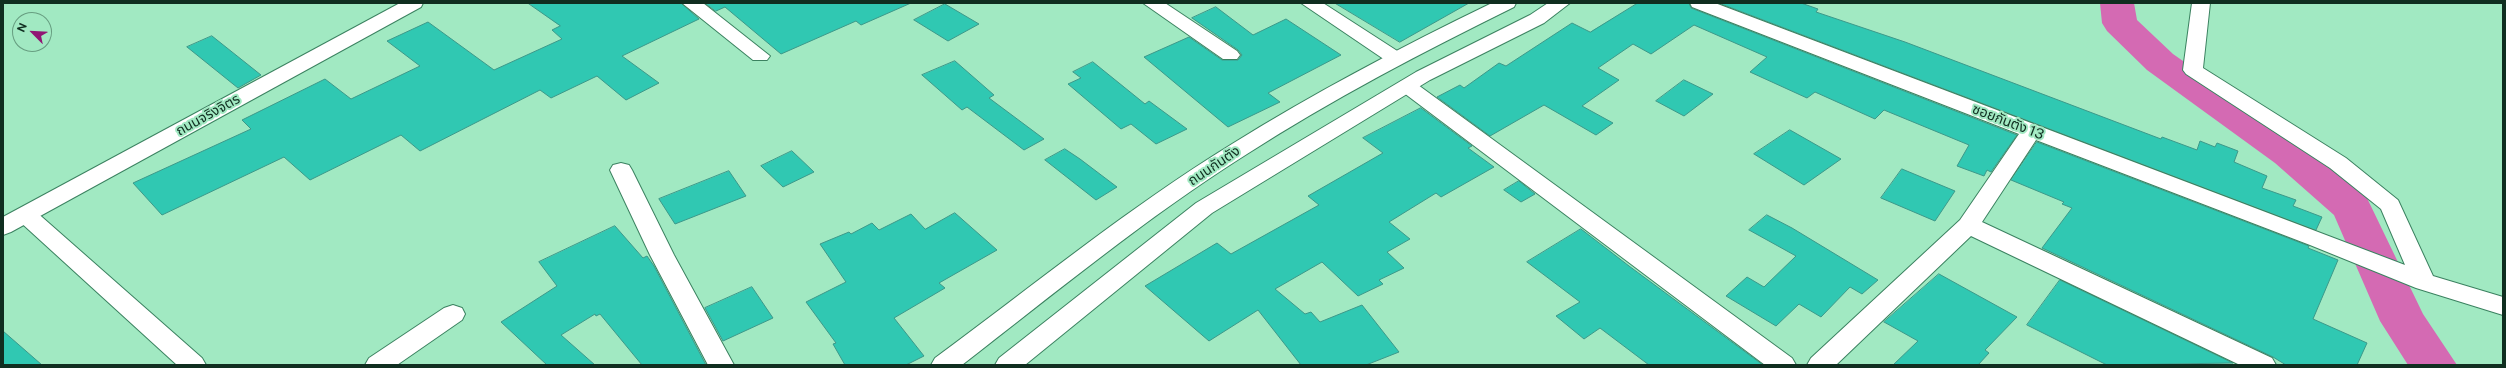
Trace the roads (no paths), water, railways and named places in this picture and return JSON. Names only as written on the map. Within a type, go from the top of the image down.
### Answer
[{"type":"street","name":"ถนนจริงจิตร","points":[[3,227],[414,3]]},
{"type":"street","points":[[691,3],[760,56]]},
{"type":"street","points":[[1152,3],[1230,55]]},
{"type":"street","points":[[1310,3],[1395,58],[1415,81],[1783,365]]},
{"type":"street","name":"ถนนกันตัง","points":[[1008,365],[1204,208],[1415,81],[1537,19],[1561,3]]},
{"type":"street","name":"ซอยกันตัง 13","points":[[1699,3],[2031,131],[2318,239],[2424,282],[2503,306]]},
{"type":"street","points":[[2201,3],[2193,70],[2338,163],[2390,205],[2424,282]]},
{"type":"street","name":"ถนนกันตัง","points":[[944,365],[1144,214],[1239,149],[1395,58],[1500,4]]},
{"type":"street","points":[[1820,365],[1968,225],[2031,131]]},
{"type":"street","points":[[621,170],[662,255],[721,365]]},
{"type":"street","points":[[26,215],[194,365]]},
{"type":"street","points":[[1968,225],[2263,365]]},
{"type":"street","points":[[1074,267],[1104,288]]},
{"type":"street","points":[[378,365],[453,314]]},
{"type":"waterway","points":[[2117,3],[2120,23],[2160,62],[2289,154],[2352,208],[2403,321],[2433,365]]}]
